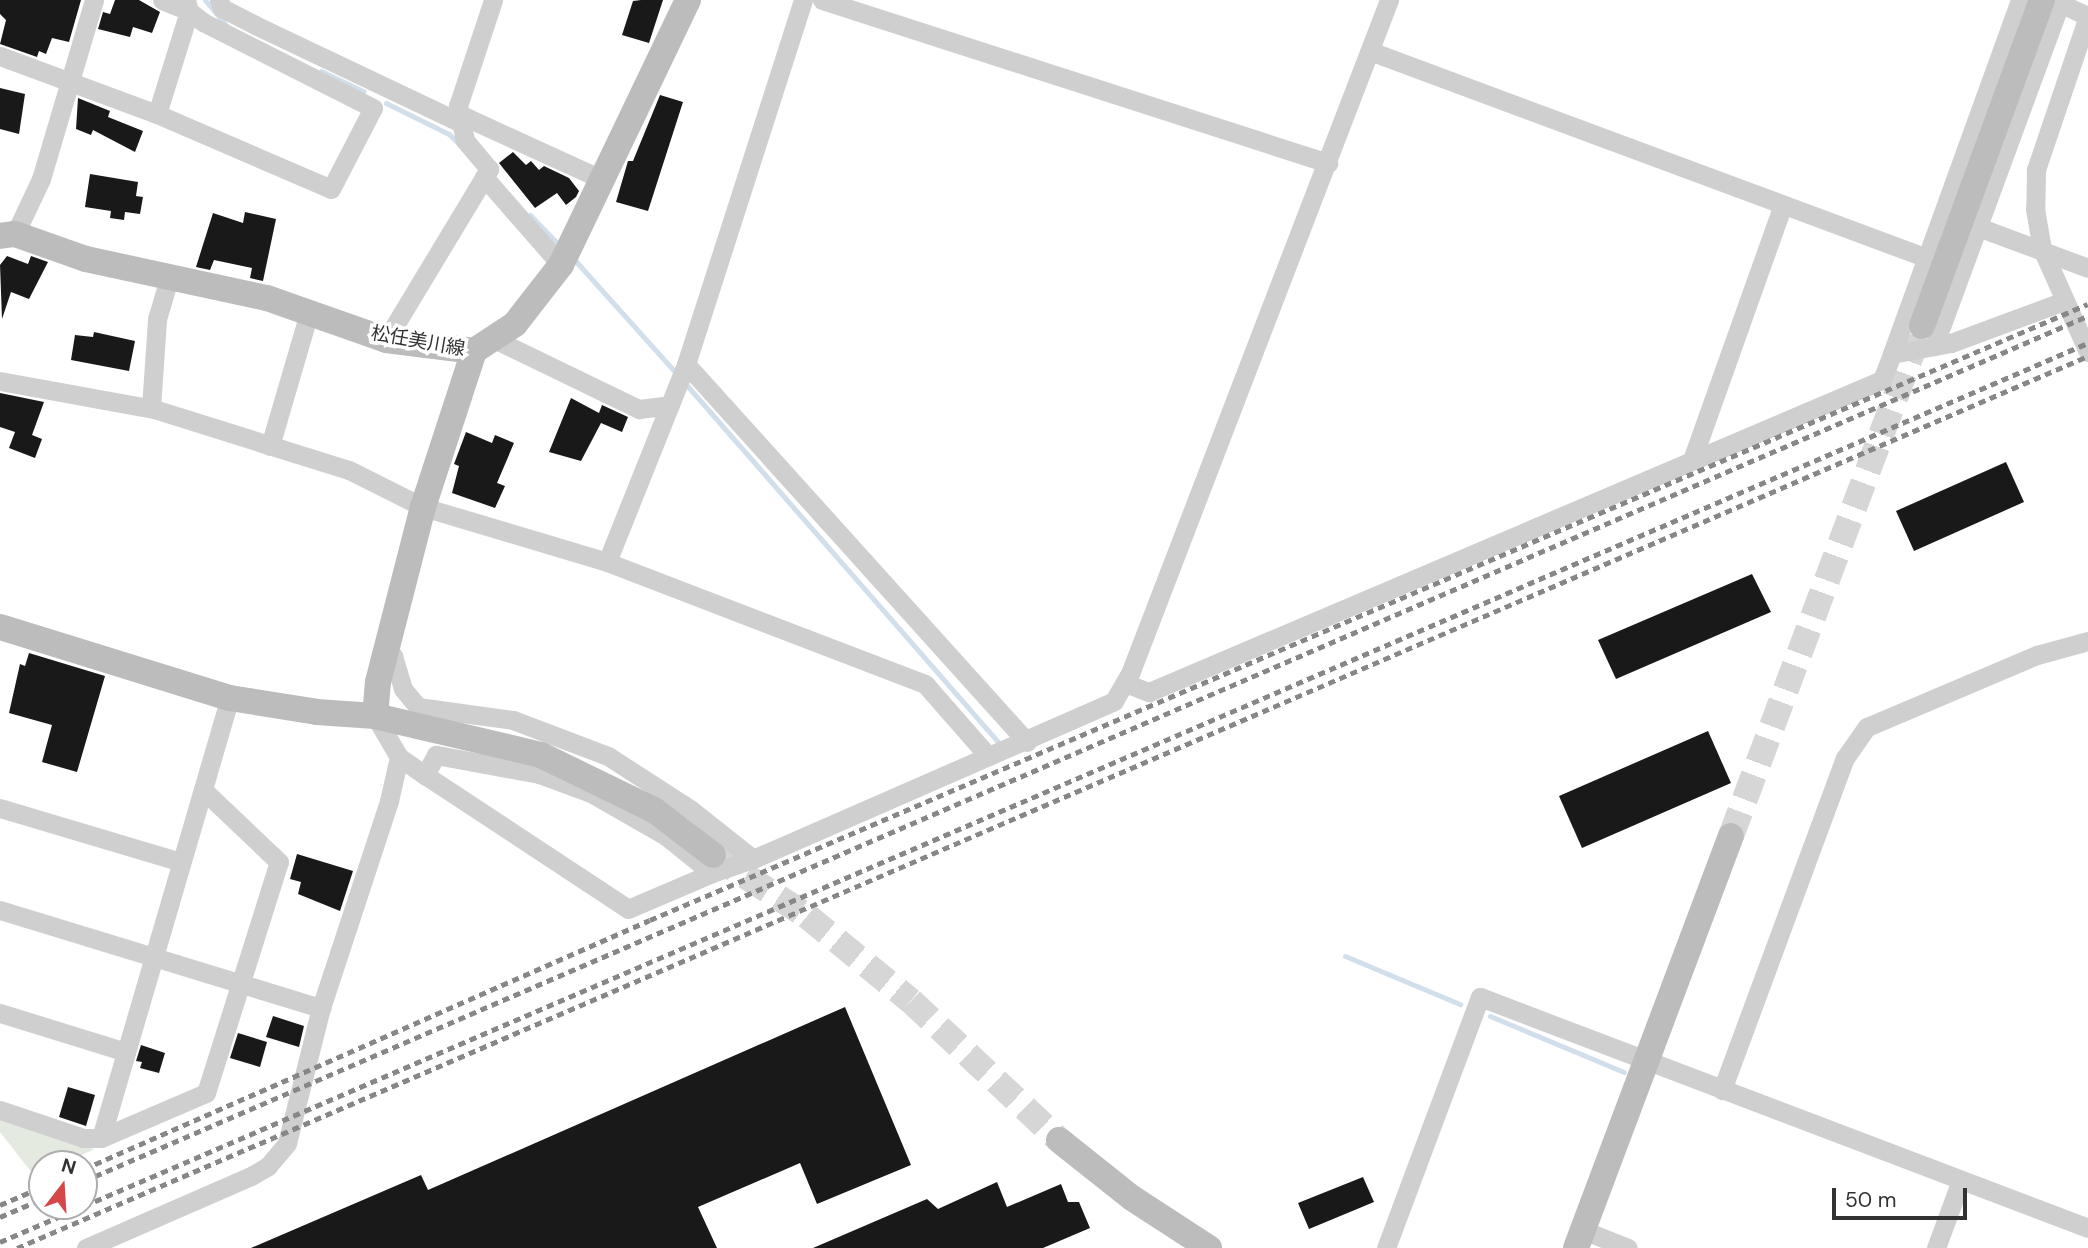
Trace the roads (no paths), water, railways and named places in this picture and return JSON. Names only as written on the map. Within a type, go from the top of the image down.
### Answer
[{"type":"street","points":[[4,234],[41,179],[94,0]]},
{"type":"street","points":[[162,0],[188,6],[373,108]]},
{"type":"street","points":[[219,0],[222,8],[382,88],[460,118],[601,179]]},
{"type":"street","points":[[386,340],[489,169],[465,140],[458,106],[493,0]]},
{"type":"street","points":[[688,0],[566,256],[485,346],[423,507],[385,653],[375,716],[399,757],[628,909],[712,864],[754,859],[988,756],[1027,742],[1114,701],[1125,683],[1389,0]]},
{"type":"street","points":[[607,562],[685,363],[803,0]]},
{"type":"street","points":[[822,0],[1328,163]]},
{"type":"street","points":[[1125,683],[1149,692],[1882,380],[2020,0]]},
{"type":"street","points":[[1928,336],[1978,227],[2052,1]]},
{"type":"street","points":[[2052,1],[2088,16],[2036,170],[2035,209],[2042,249],[2088,352]]},
{"type":"street","points":[[1928,336],[2052,1]]},
{"type":"street","points":[[158,114],[188,6]]},
{"type":"street","points":[[1370,51],[1927,258]]},
{"type":"street","points":[[0,56],[70,78],[331,189],[382,88]]},
{"type":"street","points":[[484,177],[566,256]]},
{"type":"street","points":[[1692,460],[1783,205]]},
{"type":"street","points":[[1978,227],[2088,268]]},
{"type":"street","name":"松任美川線","points":[[4,234],[86,258],[170,275],[309,313],[386,340],[485,346]]},
{"type":"street","points":[[152,408],[157,319],[170,275]]},
{"type":"street","points":[[1892,354],[1928,336],[2064,301]]},
{"type":"street","points":[[270,446],[309,313]]},
{"type":"street","points":[[485,346],[639,409],[670,405]]},
{"type":"street","points":[[685,363],[1027,742]]},
{"type":"street","points":[[0,381],[152,408],[349,470],[423,507],[607,562],[925,684],[988,756]]},
{"type":"street","points":[[0,627],[230,698],[375,716],[541,755],[654,810],[712,864]]},
{"type":"street","points":[[1723,1090],[1845,758],[1867,727],[2024,660],[2088,641]]},
{"type":"street","points":[[385,653],[393,656],[403,689],[418,706],[513,720],[608,756],[690,809],[754,859]]},
{"type":"street","points":[[101,1138],[230,698]]},
{"type":"street","points":[[425,775],[436,755],[539,774],[591,793],[712,864]]},
{"type":"street","points":[[86,1248],[268,1166],[288,1143],[321,1008],[389,801],[399,757]]},
{"type":"street","points":[[0,1110],[83,1138],[101,1138],[206,1093],[279,862],[203,790]]},
{"type":"street","points":[[0,808],[181,862]]},
{"type":"street","points":[[1628,1248],[1579,1239],[1731,836]]},
{"type":"street","points":[[0,910],[155,955],[321,1008]]},
{"type":"street","points":[[1386,1248],[1480,997],[1632,1051],[1646,1063],[2088,1228]]},
{"type":"street","points":[[0,1013],[127,1052]]},
{"type":"street","points":[[1059,1140],[1132,1198],[1209,1248]]},
{"type":"street","points":[[1936,1248],[1961,1180]]},
{"type":"waterway","points":[[205,0],[227,26]]},
{"type":"waterway","points":[[321,71],[363,91]]},
{"type":"waterway","points":[[386,103],[449,134],[458,143]]},
{"type":"waterway","points":[[530,215],[562,248]]},
{"type":"waterway","points":[[572,257],[678,375]]},
{"type":"waterway","points":[[684,382],[1000,744]]},
{"type":"waterway","points":[[1345,956],[1460,1004]]},
{"type":"waterway","points":[[1490,1016],[1624,1072]]},
{"type":"tunnel","points":[[1731,836],[1922,326]]},
{"type":"tunnel","points":[[713,855],[807,916],[911,1001],[1059,1140]]},
{"type":"railway","points":[[98,1163],[650,920],[2088,304]]},
{"type":"railway","points":[[98,1175],[2088,316]]},
{"type":"railway","points":[[98,1200],[2088,343]]},
{"type":"railway","points":[[17,1248],[2088,356]]},
{"type":"railway","points":[[0,1205],[28,1193]]},
{"type":"railway","points":[[0,1217],[28,1205]]},
{"type":"railway","points":[[0,1242],[51,1220]]}]
